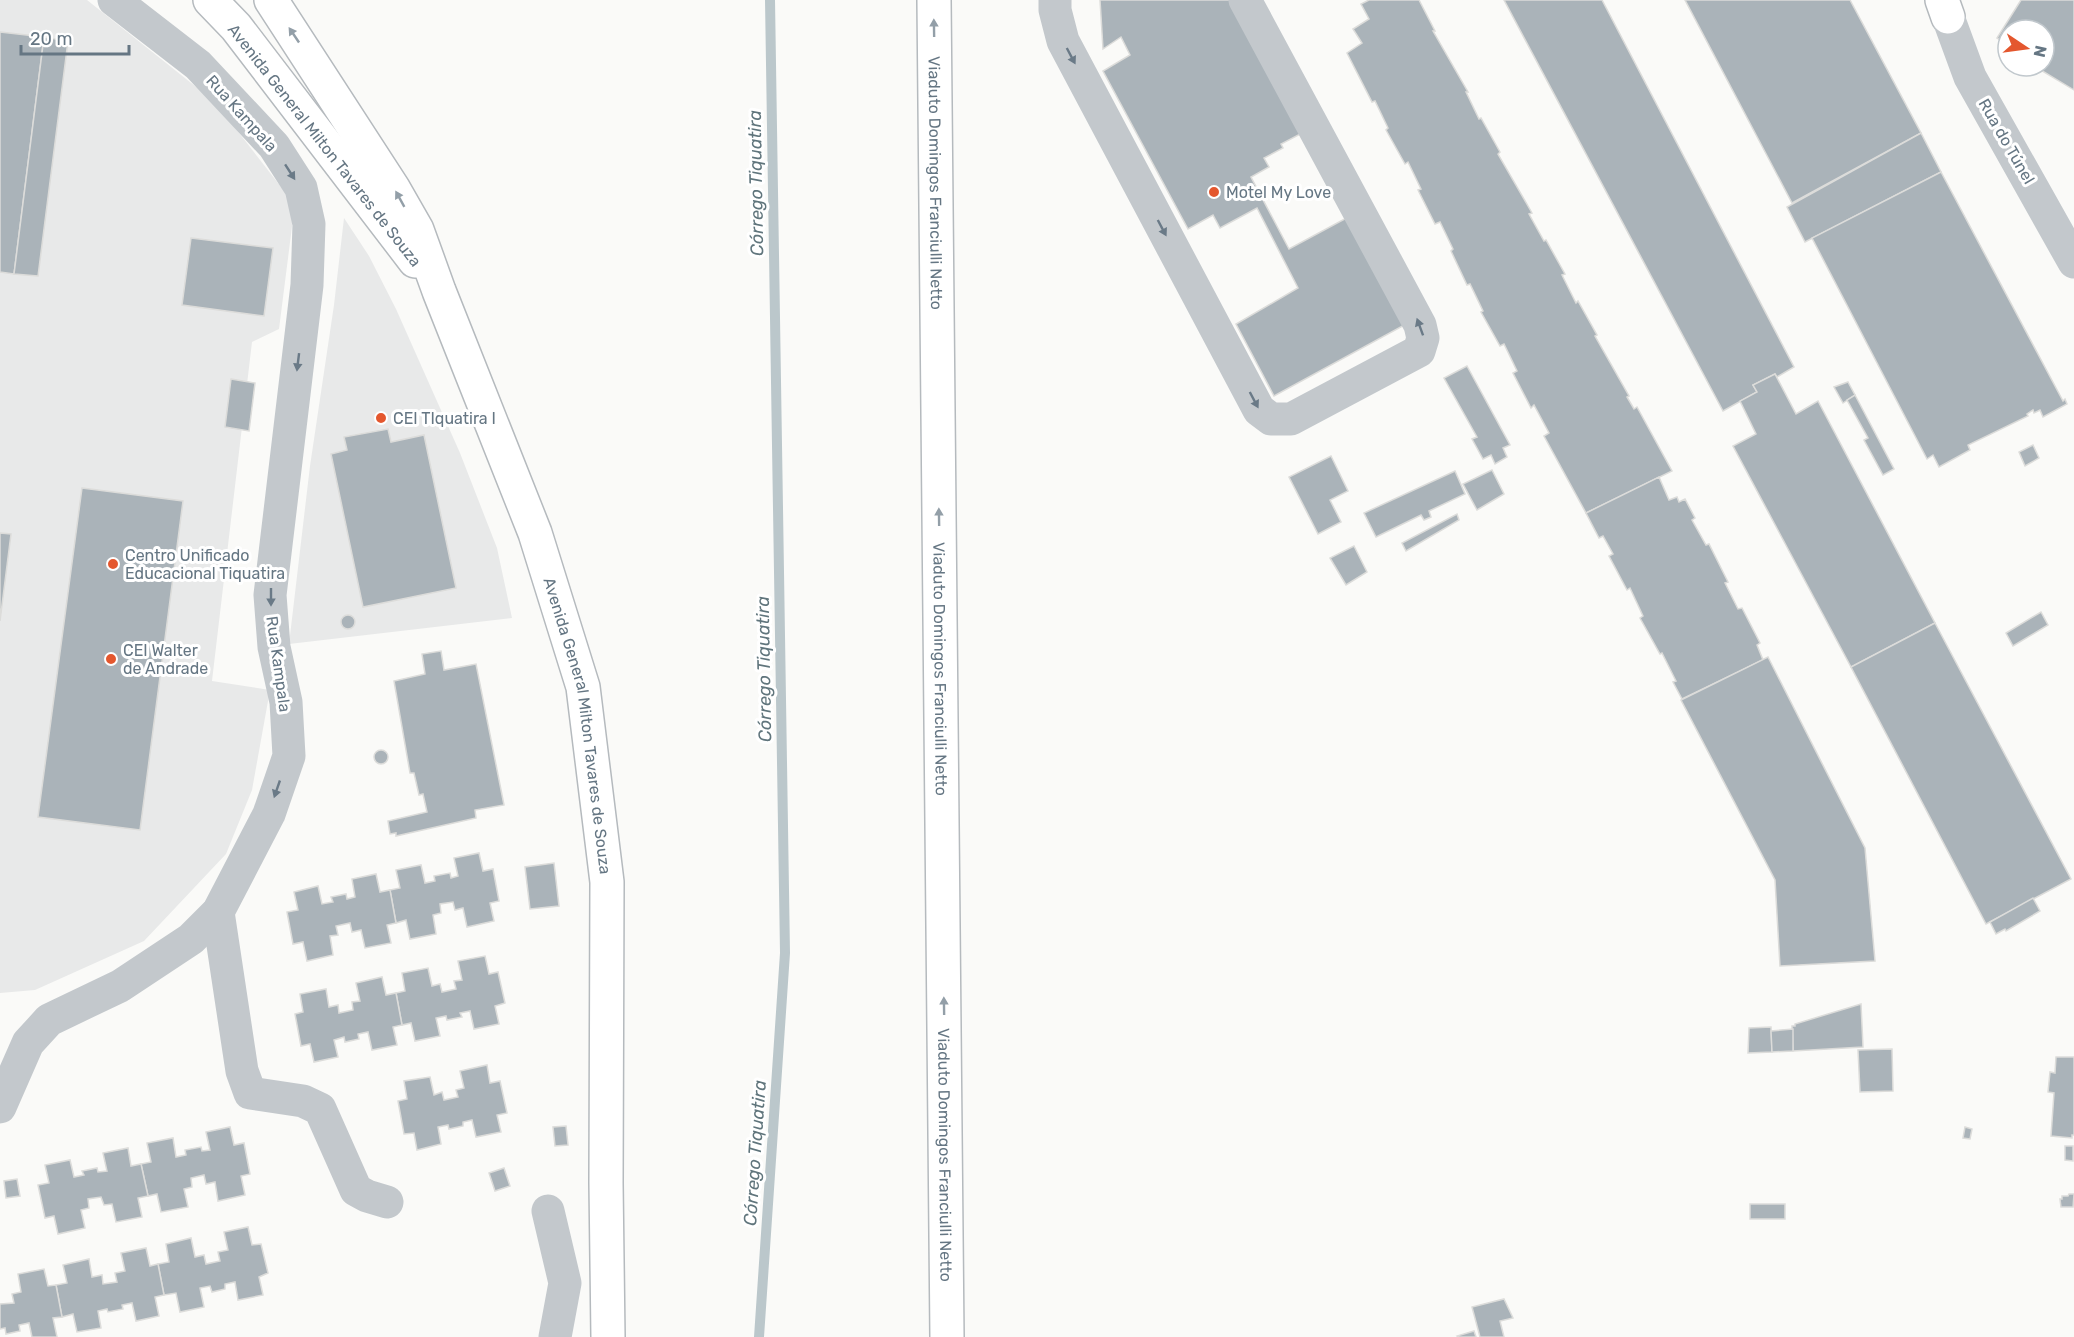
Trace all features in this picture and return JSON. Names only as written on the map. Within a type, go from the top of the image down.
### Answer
[{"type":"main road","name":"Avenida General Milton Tavares de Souza","points":[[210,0],[236,27],[438,291]]},
{"type":"main road","name":"Avenida General Milton Tavares de Souza","points":[[271,0],[393,188],[417,230],[438,291],[535,533],[583,687],[608,882],[606,1183],[608,1337]]},
{"type":"main road","name":"Viaduto Domingos Franciulli Netto","points":[[934,0],[947,1337]]},
{"type":"street","name":"Rua Kampala","points":[[0,1107],[28,1043],[50,1020],[120,986],[191,939],[218,912],[269,813],[289,756],[286,702],[274,647],[270,595],[307,285],[309,224],[301,188],[273,146],[198,65],[114,0]]},
{"type":"street","points":[[1055,0],[1063,41],[1259,410],[1271,419],[1290,419],[1419,351],[1423,338],[1414,315],[1245,0]]},
{"type":"street","name":"Rua do Túnel","points":[[1945,6],[1970,77],[2074,262]]},
{"type":"street","points":[[218,912],[242,1071],[250,1093],[303,1101],[320,1108],[356,1190],[387,1202]]},
{"type":"street","points":[[548,1211],[566,1283],[555,1337]]},
{"type":"shaded area","name":"Centro Unificado Educacional Tiquatira","points":[[0,0],[87,0],[215,102],[285,192],[294,211],[279,329],[252,342],[212,681],[270,690],[252,790],[226,854],[144,941],[35,990],[0,993]]},
{"type":"shaded area","name":"CEI TIquatira I","points":[[344,218],[369,256],[396,309],[460,453],[497,548],[512,618],[289,644],[310,466],[334,305]]},
{"type":"building","name":"Motel My Love","points":[[1100,0],[1238,0],[1308,130],[1281,144],[1283,148],[1264,158],[1269,167],[1251,177],[1289,249],[1352,215],[1410,322],[1274,396],[1236,324],[1298,288],[1257,208],[1220,228],[1213,215],[1188,229],[1103,71],[1130,55],[1121,37],[1103,49]]},
{"type":"building","points":[[1369,0],[1419,0],[1435,31],[1433,31],[1468,92],[1466,92],[1479,119],[1481,118],[1500,152],[1498,154],[1532,213],[1529,214],[1565,274],[1562,275],[1576,303],[1578,301],[1629,396],[1627,397],[1634,409],[1637,407],[1672,471],[1586,513],[1544,436],[1549,433],[1534,405],[1531,408],[1513,373],[1517,371],[1504,344],[1500,346],[1481,312],[1483,311],[1470,284],[1467,285],[1440,222],[1435,224],[1418,190],[1421,189],[1408,162],[1405,164],[1386,130],[1388,128],[1375,101],[1372,102],[1347,53],[1362,43],[1353,29],[1369,19],[1361,4]]},
{"type":"building","points":[[1504,0],[1602,0],[1794,367],[1777,377],[1775,374],[1753,385],[1757,392],[1723,411]]},
{"type":"building","points":[[1685,0],[1850,0],[1921,133],[1792,203]]},
{"type":"building","points":[[2021,0],[2074,0],[2074,90],[2054,78],[2056,78],[2056,18],[2010,18]]},
{"type":"building","points":[[0,32],[44,37],[14,274],[0,272]]},
{"type":"building","points":[[44,37],[68,41],[38,276],[14,274]]},
{"type":"building","points":[[1921,133],[1941,172],[1805,242],[1787,207]]},
{"type":"building","points":[[1941,172],[2063,401],[2065,399],[2067,404],[2043,417],[2040,410],[2034,413],[2033,410],[2027,414],[2028,416],[1968,445],[1970,450],[1939,467],[1933,455],[1927,459],[1812,238]]},
{"type":"building","points":[[191,238],[273,248],[264,316],[182,305]]},
{"type":"building","points":[[1467,366],[1510,445],[1503,448],[1507,457],[1495,464],[1491,455],[1483,459],[1472,439],[1477,437],[1444,378]]},
{"type":"building","points":[[1775,374],[1796,414],[1818,401],[1935,623],[1851,667],[1733,446],[1756,434],[1740,401],[1757,392],[1753,385]]},
{"type":"building","points":[[231,379],[255,383],[249,431],[225,427]]},
{"type":"building","points":[[1848,382],[1855,395],[1843,403],[1834,387]]},
{"type":"building","points":[[1855,395],[1894,469],[1883,475],[1864,440],[1868,438],[1847,400]]},
{"type":"building","points":[[388,429],[391,442],[424,435],[456,588],[363,607],[331,454],[347,450],[344,437]]},
{"type":"building","points":[[2033,445],[2039,458],[2025,466],[2019,452]]},
{"type":"building","points":[[1331,456],[1348,491],[1330,500],[1341,522],[1318,534],[1289,477]]},
{"type":"building","points":[[1492,470],[1504,494],[1477,510],[1463,484]]},
{"type":"building","points":[[1455,471],[1465,494],[1429,511],[1431,517],[1424,520],[1421,515],[1376,537],[1364,513]]},
{"type":"building","points":[[1659,477],[1669,500],[1677,497],[1679,502],[1685,499],[1695,518],[1692,520],[1706,545],[1709,544],[1728,582],[1725,583],[1738,609],[1742,608],[1760,643],[1757,645],[1763,660],[1682,699],[1662,653],[1660,654],[1640,618],[1643,616],[1630,588],[1627,590],[1609,556],[1613,554],[1603,536],[1599,538],[1586,513]]},
{"type":"building","name":"CEI Walter de Andrade","points":[[82,488],[183,501],[140,830],[38,817]]},
{"type":"building","points":[[1457,514],[1459,520],[1406,551],[1402,543]]},
{"type":"building","points":[[0,533],[11,534],[0,621]]},
{"type":"building","points":[[1354,546],[1367,572],[1346,585],[1330,558]]},
{"type":"building","points":[[2041,612],[2048,625],[2013,646],[2006,633]]},
{"type":"building","points":[[345,615],[351,615],[355,622],[351,629],[345,629],[341,625],[341,619]]},
{"type":"building","points":[[1935,623],[2071,879],[1986,924],[1851,667]]},
{"type":"building","points":[[441,651],[444,670],[476,664],[504,805],[475,810],[476,818],[396,836],[396,833],[390,834],[388,821],[427,812],[423,794],[419,795],[414,773],[410,773],[394,681],[425,674],[422,654]]},
{"type":"building","points":[[1768,657],[1865,848],[1875,961],[1780,966],[1775,880],[1681,700]]},
{"type":"building","points":[[378,750],[384,750],[388,757],[384,764],[378,764],[374,760],[374,754]]},
{"type":"building","points":[[479,853],[483,871],[493,869],[499,901],[490,903],[494,921],[467,927],[463,908],[455,910],[453,902],[440,904],[441,913],[433,915],[436,934],[410,939],[406,920],[396,923],[390,890],[400,888],[396,870],[421,865],[425,883],[435,881],[434,876],[450,873],[451,878],[458,876],[454,858]]},
{"type":"building","points":[[554,863],[559,906],[530,909],[525,867]]},
{"type":"building","points":[[376,874],[380,892],[390,890],[396,923],[387,925],[391,943],[365,948],[361,930],[352,932],[350,923],[336,926],[338,935],[330,936],[333,955],[307,961],[303,942],[293,944],[287,912],[298,910],[294,892],[318,886],[322,904],[333,902],[331,897],[346,894],[347,899],[355,897],[352,879]]},
{"type":"building","points":[[2033,898],[2040,911],[2006,931],[2005,929],[1996,934],[1990,922]]},
{"type":"building","points":[[485,956],[489,974],[498,972],[505,1003],[495,1006],[499,1024],[474,1029],[470,1011],[460,1013],[462,1017],[447,1020],[446,1016],[436,1018],[440,1036],[415,1041],[411,1023],[402,1025],[396,993],[405,991],[402,973],[428,968],[432,986],[440,984],[442,992],[456,989],[454,981],[462,980],[458,961]]},
{"type":"building","points":[[382,977],[386,995],[396,993],[402,1025],[393,1027],[397,1045],[372,1050],[368,1032],[358,1034],[359,1039],[345,1042],[344,1037],[334,1040],[338,1057],[314,1062],[310,1044],[301,1046],[295,1014],[303,1012],[300,994],[326,989],[329,1007],[338,1005],[339,1013],[353,1010],[352,1002],[360,1001],[356,983]]},
{"type":"building","points":[[1861,1004],[1863,1047],[1793,1051],[1792,1026]]},
{"type":"building","points":[[1771,1027],[1772,1052],[1748,1053],[1749,1028]]},
{"type":"building","points":[[1793,1029],[1793,1051],[1772,1052],[1771,1031]]},
{"type":"building","points":[[1892,1049],[1893,1091],[1860,1092],[1858,1050]]},
{"type":"building","points":[[2056,1057],[2074,1057],[2074,1135],[2072,1138],[2051,1136],[2054,1093],[2048,1092],[2050,1072],[2055,1073]]},
{"type":"building","points":[[487,1065],[490,1083],[500,1081],[507,1113],[497,1115],[501,1132],[476,1137],[472,1120],[463,1122],[463,1126],[449,1129],[448,1125],[438,1127],[441,1144],[417,1150],[414,1133],[404,1134],[398,1101],[407,1099],[404,1081],[430,1077],[434,1095],[442,1092],[444,1100],[458,1097],[456,1090],[464,1088],[460,1071]]},
{"type":"building","points":[[566,1126],[568,1145],[555,1146],[553,1127]]},
{"type":"building","points":[[230,1127],[234,1145],[244,1143],[250,1174],[241,1176],[245,1195],[218,1201],[215,1182],[206,1184],[204,1175],[191,1178],[192,1187],[184,1189],[188,1207],[161,1212],[157,1194],[148,1196],[141,1164],[151,1162],[147,1143],[173,1138],[176,1157],[186,1155],[185,1150],[201,1147],[202,1151],[210,1150],[206,1132]]},
{"type":"building","points":[[1965,1127],[1972,1129],[1970,1139],[1963,1138]]},
{"type":"building","points":[[2065,1146],[2073,1146],[2073,1161],[2065,1160]]},
{"type":"building","points":[[128,1148],[131,1166],[141,1164],[148,1196],[138,1198],[142,1217],[116,1222],[112,1204],[104,1205],[101,1197],[88,1199],[89,1208],[81,1210],[85,1228],[58,1234],[54,1216],[45,1218],[38,1185],[49,1183],[45,1165],[70,1160],[74,1177],[84,1175],[82,1171],[97,1168],[98,1172],[107,1171],[103,1153]]},
{"type":"building","points":[[504,1168],[510,1186],[495,1191],[489,1173]]},
{"type":"building","points":[[17,1179],[20,1196],[6,1198],[4,1181]]},
{"type":"building","points":[[2074,1194],[2073,1207],[2061,1207],[2060,1199]]},
{"type":"building","points":[[1750,1204],[1785,1204],[1785,1219],[1750,1219]]},
{"type":"building","points":[[248,1227],[252,1245],[261,1244],[268,1273],[259,1277],[263,1295],[238,1300],[235,1282],[225,1284],[225,1289],[212,1292],[210,1286],[200,1288],[204,1307],[180,1312],[176,1293],[164,1295],[158,1264],[169,1262],[166,1244],[191,1238],[195,1257],[204,1255],[206,1264],[220,1261],[218,1252],[228,1250],[224,1232]]},
{"type":"building","points":[[146,1248],[150,1266],[158,1264],[164,1295],[155,1297],[159,1316],[136,1321],[132,1303],[122,1305],[123,1309],[98,1311],[101,1328],[77,1332],[73,1314],[62,1317],[56,1285],[67,1283],[63,1265],[89,1259],[92,1277],[102,1275],[103,1284],[117,1282],[115,1273],[125,1271],[121,1253]]},
{"type":"building","points":[[44,1269],[48,1286],[56,1285],[62,1317],[53,1318],[57,1337],[32,1337],[29,1323],[19,1325],[20,1331],[6,1334],[5,1328],[0,1329],[0,1304],[14,1303],[12,1294],[21,1292],[18,1274]]},
{"type":"building","points":[[1504,1299],[1513,1318],[1500,1321],[1504,1337],[1480,1337],[1472,1307]]},
{"type":"building","points":[[1474,1331],[1476,1337],[1457,1336]]},
{"type":"waterway","name":"Córrego Tiquatira","points":[[759,1337],[785,953],[770,0]]},
{"type":"place","name":"Motel My Love","points":[[1214,192]]},
{"type":"place","name":"CEI TIquatira I","points":[[381,418]]},
{"type":"place","name":"Centro Unificado Educacional Tiquatira","points":[[113,564]]},
{"type":"place","name":"CEI Walter de Andrade","points":[[111,659]]}]
